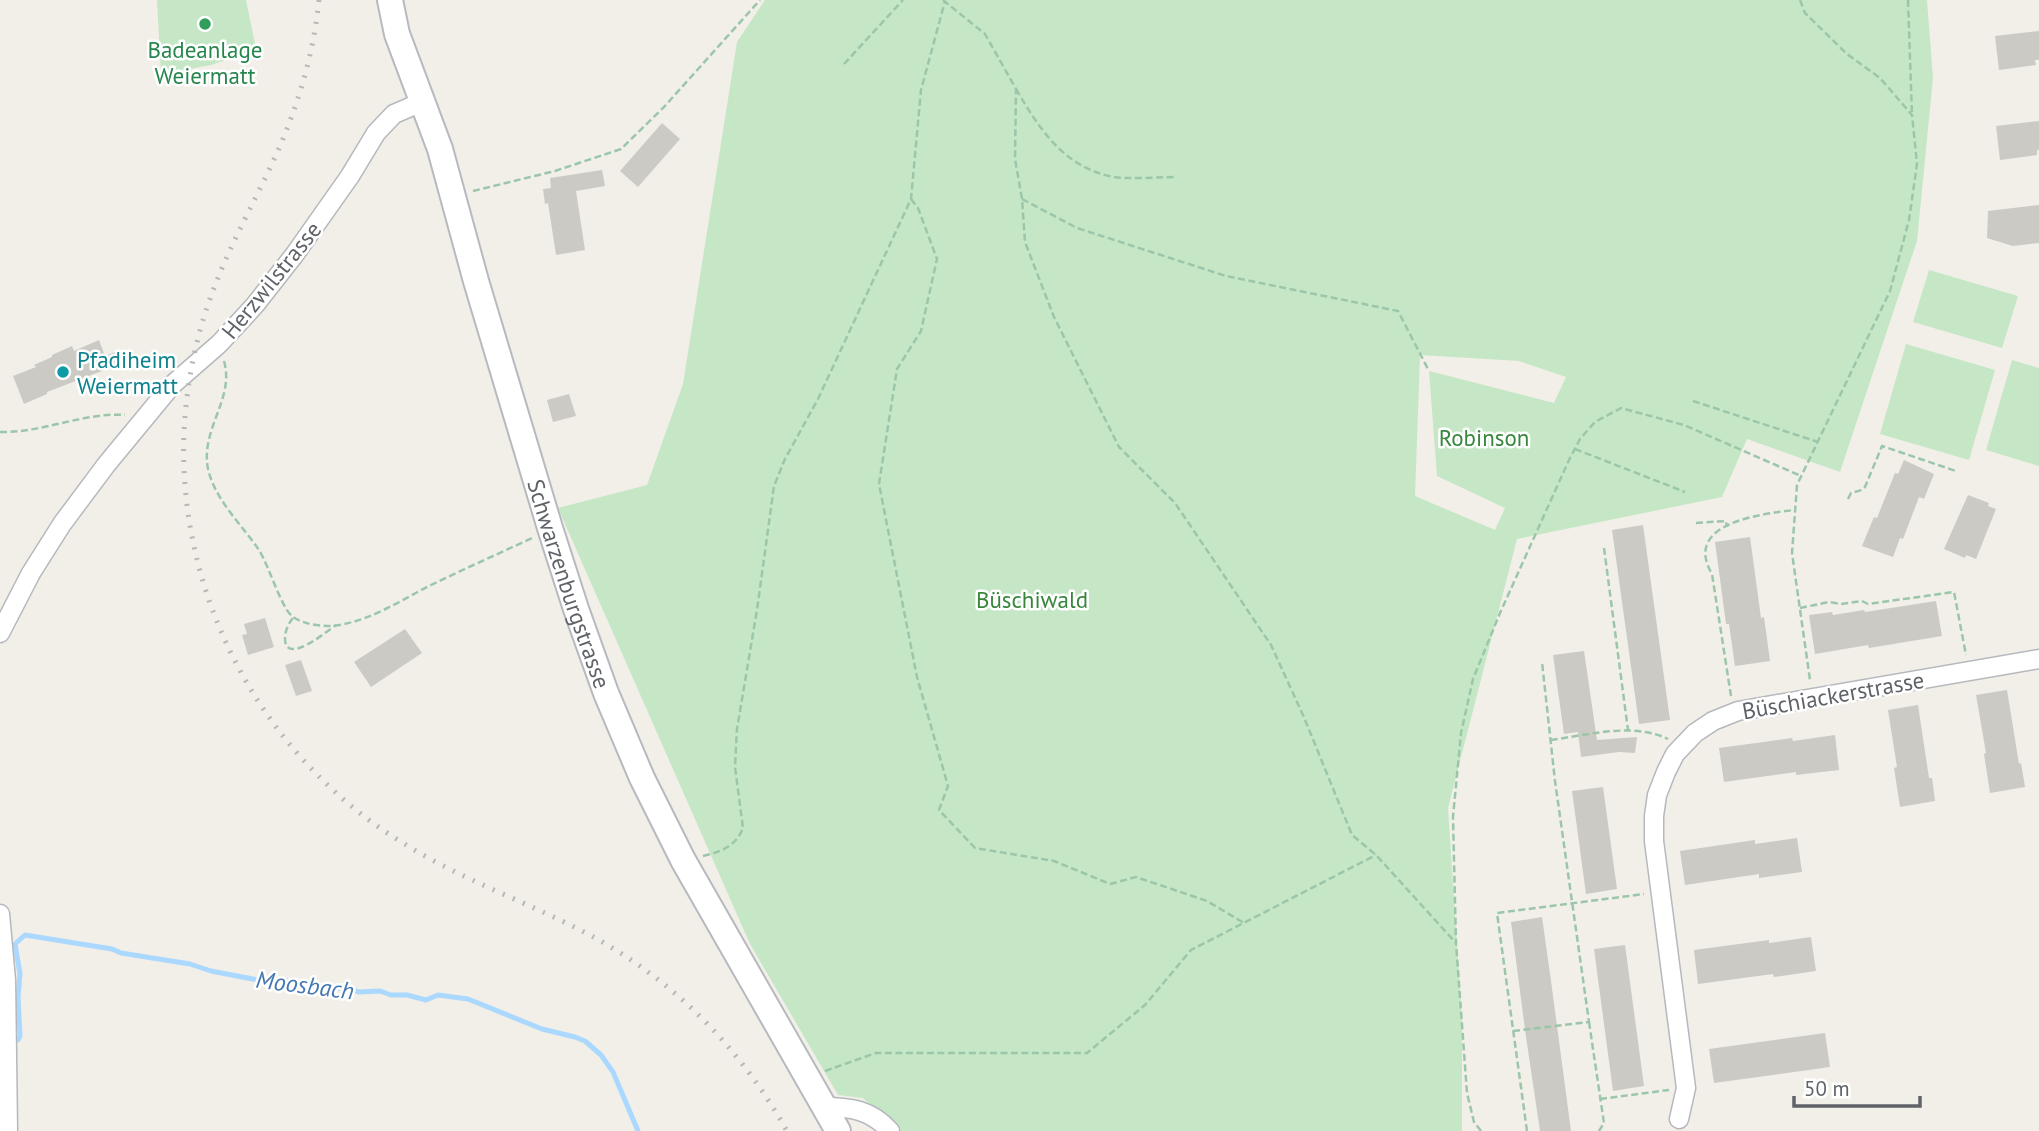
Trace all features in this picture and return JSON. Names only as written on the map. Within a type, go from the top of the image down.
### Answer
[{"type":"main road","name":"Schwarzenburgstrasse","points":[[390,0],[397,34],[440,149],[476,281],[550,528],[606,693],[642,778],[683,860],[838,1131]]},
{"type":"street","name":"Herzwilstrasse","points":[[0,633],[31,573],[62,524],[144,419],[172,385],[219,344],[255,305],[350,176],[376,133],[394,114],[422,102]]},
{"type":"street","name":"Büschiackerstrasse","points":[[1679,1119],[1686,1088],[1654,841],[1657,795],[1675,754],[1695,733],[1713,721],[1738,711],[2039,659]]},
{"type":"street","points":[[0,914],[6,980],[8,1131]]},
{"type":"street","points":[[824,1107],[852,1107],[869,1113],[890,1131]]},
{"type":"path","points":[[453,196],[555,171],[621,149],[664,107],[760,0]]},
{"type":"path","points":[[844,64],[903,0]]},
{"type":"path","points":[[1800,0],[1805,13],[1847,54],[1880,78],[1912,115]]},
{"type":"path","points":[[1811,684],[1792,553],[1797,485],[1889,291],[1909,220],[1917,164],[1912,115],[1908,0]]},
{"type":"path","points":[[683,860],[707,856],[729,847],[740,837],[743,828],[735,767],[737,729],[774,486],[862,307],[911,199],[922,90],[944,1],[985,34],[1037,126],[1076,164],[1110,176],[1175,177]]},
{"type":"path","points":[[1016,89],[1014,159],[1022,200],[1025,242],[1054,317],[1119,447],[1175,503],[1271,645],[1352,835],[1376,855],[1456,943]]},
{"type":"path","points":[[911,199],[918,208],[936,259],[921,331],[897,369],[879,484],[917,677],[948,786],[939,810],[975,848],[1054,861],[1110,884],[1136,877],[1207,901],[1244,923]]},
{"type":"path","points":[[1022,200],[1077,228],[1226,276],[1398,311],[1429,371]]},
{"type":"path","points":[[219,344],[228,373],[208,439],[208,471],[224,503],[260,552],[293,618],[314,624],[335,625],[372,616],[550,528]]},
{"type":"path","points":[[1693,401],[1818,442]]},
{"type":"path","points":[[1481,1131],[1474,1122],[1467,1093],[1456,943],[1453,817],[1461,733],[1473,679],[1538,526],[1575,449],[1595,422],[1621,408],[1684,425],[1801,476]]},
{"type":"path","points":[[0,432],[38,429],[108,415],[144,419]]},
{"type":"path","points":[[1848,499],[1851,493],[1865,487],[1882,446],[1956,471]]},
{"type":"path","points":[[1575,449],[1685,492]]},
{"type":"path","points":[[1731,699],[1712,574],[1708,567],[1707,541],[1712,534],[1746,518],[1794,510]]},
{"type":"path","points":[[1696,523],[1726,521],[1727,527]]},
{"type":"path","points":[[1604,548],[1628,730]]},
{"type":"path","points":[[1800,608],[1829,602],[1841,604],[1862,601],[1868,604],[1954,592],[1966,659]]},
{"type":"path","points":[[293,618],[285,641],[286,646],[291,649],[299,649],[335,625]]},
{"type":"path","points":[[1542,662],[1604,1123],[1599,1131]]},
{"type":"path","points":[[1551,740],[1628,730],[1658,734],[1670,741]]},
{"type":"path","points":[[807,1077],[876,1053],[1087,1053],[1144,1005],[1191,950],[1376,855]]},
{"type":"path","points":[[1527,1131],[1497,914],[1661,892]]},
{"type":"path","points":[[1513,1031],[1589,1022]]},
{"type":"path","points":[[1600,1099],[1686,1088]]},
{"type":"green space","name":"Badeanlage Weiermatt","points":[[157,0],[246,0],[256,49],[211,65],[161,74]]},
{"type":"green space","name":"Büschiwald","points":[[765,0],[1927,0],[1933,78],[1917,241],[1840,472],[1747,439],[1722,497],[1517,539],[1448,808],[1462,1019],[1462,1131],[897,1131],[863,1098],[838,1095],[750,944],[558,508],[647,485],[683,384],[737,42]],"holes":[[[1420,355],[1519,361],[1566,377],[1554,403],[1429,371],[1437,476],[1505,508],[1495,530],[1415,496]]]},
{"type":"green space","points":[[1929,270],[2018,296],[2002,348],[1913,322]]},
{"type":"green space","points":[[1906,344],[1995,370],[1969,460],[1880,434]]},
{"type":"green space","points":[[2012,360],[2039,368],[2039,466],[1986,450]]},
{"type":"building","points":[[2039,31],[2039,60],[2035,60],[2036,65],[1999,70],[1995,36]]},
{"type":"building","points":[[2039,121],[2037,155],[2000,160],[1996,126]]},
{"type":"building","points":[[662,123],[680,139],[638,187],[620,171]]},
{"type":"building","points":[[602,170],[605,186],[576,191],[585,250],[556,255],[548,203],[545,204],[543,189],[551,188],[550,178]]},
{"type":"building","points":[[2039,205],[2039,243],[2013,246],[1987,238],[1988,211]]},
{"type":"building","name":"Pfadiheim Weiermatt","points":[[99,340],[105,356],[115,352],[120,364],[47,392],[24,404],[13,376],[36,367],[34,365],[72,346],[74,351]]},
{"type":"building","points":[[569,394],[576,416],[553,422],[547,400]]},
{"type":"building","points":[[1904,460],[1934,474],[1924,499],[1919,497],[1893,557],[1862,546],[1874,517],[1877,518],[1895,473],[1898,474]]},
{"type":"building","points":[[1968,495],[1989,503],[1988,506],[1996,509],[1976,559],[1966,555],[1965,558],[1944,549]]},
{"type":"building","points":[[1643,525],[1670,720],[1639,724],[1612,530]]},
{"type":"building","points":[[1750,537],[1770,661],[1735,666],[1729,624],[1726,624],[1715,542]]},
{"type":"building","points":[[1936,601],[1942,636],[1815,654],[1809,615],[1865,612]]},
{"type":"building","points":[[265,618],[274,647],[248,655],[242,635],[247,634],[244,624]]},
{"type":"building","points":[[405,629],[422,653],[371,687],[354,662]]},
{"type":"building","points":[[1584,651],[1597,740],[1637,737],[1635,753],[1619,752],[1581,757],[1578,732],[1564,734],[1553,655]]},
{"type":"building","points":[[301,660],[312,691],[296,696],[285,665]]},
{"type":"building","points":[[2007,690],[2025,787],[1990,793],[1976,695]]},
{"type":"building","points":[[1918,705],[1935,801],[1900,807],[1888,710]]},
{"type":"building","points":[[1835,735],[1839,770],[1796,775],[1796,772],[1724,782],[1719,748]]},
{"type":"building","points":[[1603,787],[1617,889],[1586,894],[1572,791]]},
{"type":"building","points":[[1797,838],[1802,872],[1759,878],[1759,874],[1685,885],[1680,851],[1755,840],[1755,844]]},
{"type":"building","points":[[1542,917],[1571,1131],[1540,1131],[1526,1037],[1511,922]]},
{"type":"building","points":[[1811,937],[1816,971],[1698,984],[1694,950]]},
{"type":"building","points":[[1625,945],[1644,1086],[1613,1091],[1594,949]]},
{"type":"building","points":[[1825,1033],[1830,1067],[1714,1083],[1709,1049]]},
{"type":"waterway","name":"Moosbach","points":[[18,1040],[20,974],[15,944],[25,935],[190,964],[263,981],[287,981],[318,988],[345,988],[359,992],[380,991],[426,1000],[438,995],[468,999],[542,1029],[585,1041],[601,1055],[613,1072],[638,1131]]},
{"type":"railway","points":[[319,0],[310,56],[294,110],[216,283],[203,319],[190,374],[184,430],[186,492],[195,552],[213,611],[238,666],[269,718],[308,765],[353,807],[425,856],[584,932],[646,970],[700,1016],[725,1043],[747,1070],[787,1131]]},
{"type":"place","name":"Badeanlage Weiermatt","points":[[205,24]]},
{"type":"place","name":"Pfadiheim Weiermatt","points":[[63,372]]},
{"type":"park label","name":"Robinson","points":[[1484,437]]}]
